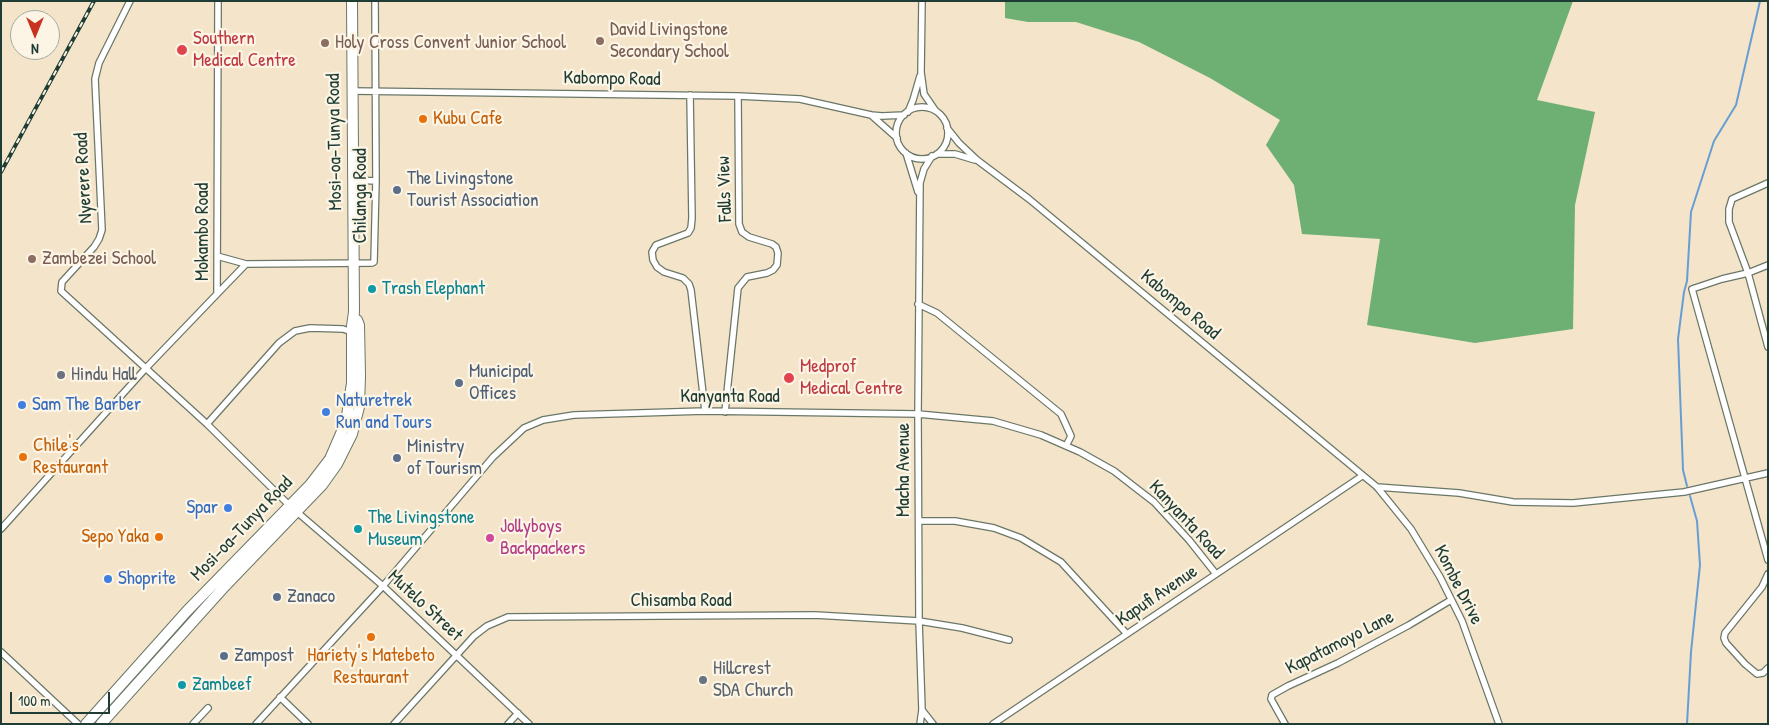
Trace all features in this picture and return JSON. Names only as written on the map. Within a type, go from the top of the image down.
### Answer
[{"type":"highway","name":"Mosi-oa-Tunya Road","points":[[86,724],[187,611],[242,553],[322,485],[338,464],[352,434],[360,400],[351,328],[354,312],[352,1]]},
{"type":"highway","name":"Mosi-oa-Tunya Road","points":[[100,724],[293,509]]},
{"type":"street","name":"Nyerere Road","points":[[130,1],[99,63],[95,79],[102,230],[94,247],[60,286],[61,291],[146,368]]},
{"type":"street","name":"Mokambo Road","points":[[1,529],[146,368],[217,294],[218,1]]},
{"type":"street","name":"Chilanga Road","points":[[217,256],[246,264],[372,263],[375,259],[375,1]]},
{"type":"street","points":[[921,72],[914,100],[899,122],[897,130],[900,146],[912,157],[921,159],[935,155],[943,148],[947,141],[947,128],[942,117],[924,94],[921,72],[922,1]]},
{"type":"street","name":"Kabompo Road","points":[[352,91],[738,96],[800,99],[871,115],[906,114]]},
{"type":"street","name":"Falls View","points":[[690,95],[691,228],[688,233],[656,245],[652,252],[653,260],[657,267],[664,272],[683,278],[689,284],[705,411]]},
{"type":"street","name":"Falls View","points":[[725,412],[738,288],[747,277],[773,270],[777,264],[778,253],[772,244],[749,237],[742,232],[739,224],[738,96]]},
{"type":"street","points":[[906,114],[919,108],[928,108],[936,111]]},
{"type":"street","name":"Kabompo Road","points":[[871,115],[897,138]]},
{"type":"street","name":"Kabompo Road","points":[[947,128],[959,143],[977,160],[1029,199],[1362,476]]},
{"type":"street","name":"Macha Avenue","points":[[905,152],[920,199]]},
{"type":"street","name":"Kabompo Road","points":[[935,155],[955,154],[977,160]]},
{"type":"street","name":"Macha Avenue","points":[[920,724],[922,710],[919,620],[918,304],[920,183],[924,169],[935,155]]},
{"type":"street","points":[[353,180],[376,181]]},
{"type":"street","points":[[1768,183],[1732,199],[1729,209],[1731,228],[1748,273],[1768,345]]},
{"type":"street","points":[[217,294],[246,264]]},
{"type":"street","points":[[1768,265],[1748,273],[1722,278],[1692,289],[1768,560]]},
{"type":"street","points":[[918,304],[937,312],[1060,414],[1071,436],[1066,446]]},
{"type":"street","points":[[207,424],[279,342],[295,331],[310,328],[351,328]]},
{"type":"street","name":"Mutelo Street","points":[[146,368],[207,424],[293,509],[383,586],[529,724]]},
{"type":"street","name":"Kanyanta Road","points":[[256,724],[383,586],[487,464],[524,428],[543,420],[574,415],[705,411],[918,414],[993,422],[1041,435],[1114,471],[1154,502],[1189,540],[1216,574]]},
{"type":"street","points":[[1377,488],[1458,493],[1514,502],[1573,503],[1684,492],[1768,473]]},
{"type":"street","name":"Kombe Drive","points":[[1362,476],[1377,488],[1412,529],[1440,577],[1462,621],[1499,724]]},
{"type":"street","name":"Kapufi Avenue","points":[[992,724],[1362,476]]},
{"type":"street","points":[[919,521],[955,521],[994,528],[1021,538],[1061,562],[1127,634]]},
{"type":"street","points":[[1768,574],[1762,587],[1725,633],[1724,638],[1726,643],[1756,674],[1763,673],[1768,668]]},
{"type":"street","name":"Kapatamoyo Lane","points":[[1285,724],[1271,699],[1272,695],[1338,664],[1450,600]]},
{"type":"street","name":"Chisamba Road","points":[[394,724],[474,636],[487,626],[508,617],[814,615],[919,620],[962,628],[1009,640]]},
{"type":"street","points":[[1,652],[78,724]]},
{"type":"street","points":[[280,697],[308,724]]},
{"type":"street","points":[[193,724],[208,708]]},
{"type":"street","points":[[922,710],[933,724]]},
{"type":"street","points":[[508,724],[518,713]]},
{"type":"green space","points":[[1005,1],[1573,1],[1537,100],[1595,112],[1575,205],[1573,329],[1475,343],[1367,325],[1380,239],[1302,234],[1294,185],[1266,145],[1280,120],[1210,78],[1139,42],[1076,22],[1028,22],[1005,18]]},
{"type":"waterway","points":[[1687,486],[1683,470],[1678,339],[1687,281],[1691,212],[1714,141],[1736,105],[1760,1]]},
{"type":"waterway","points":[[1687,724],[1691,652],[1700,565],[1697,521],[1690,496]]},
{"type":"railway","points":[[1,172],[94,1]]},
{"type":"place","name":"David Livingstone Secondary School","points":[[600,41]]},
{"type":"place","name":"Holy Cross Convent Junior School","points":[[325,43]]},
{"type":"place","name":"Southern Medical Centre","points":[[182,50]]},
{"type":"place","name":"Kubu Cafe","points":[[423,119]]},
{"type":"place","name":"The Livingstone Tourist Association","points":[[397,190]]},
{"type":"place","name":"Zambezei School","points":[[32,259]]},
{"type":"place","name":"Trash Elephant","points":[[372,289]]},
{"type":"place","name":"Hindu Hall","points":[[61,375]]},
{"type":"place","name":"Medprof Medical Centre","points":[[789,378]]},
{"type":"place","name":"Municipal Offices","points":[[459,383]]},
{"type":"place","name":"Sam The Barber","points":[[22,405]]},
{"type":"place","name":"Naturetrek Run and Tours","points":[[326,412]]},
{"type":"place","name":"Chile's Restaurant","points":[[23,457]]},
{"type":"place","name":"Ministry of Tourism","points":[[397,458]]},
{"type":"place","name":"Spar","points":[[228,508]]},
{"type":"place","name":"The Livingstone Museum","points":[[358,529]]},
{"type":"place","name":"Sepo Yaka","points":[[159,537]]},
{"type":"place","name":"Jollyboys Backpackers","points":[[490,538]]},
{"type":"place","name":"Shoprite","points":[[108,579]]},
{"type":"place","name":"Zanaco","points":[[277,597]]},
{"type":"place","name":"Hariety's Matebeto Restaurant","points":[[371,637]]},
{"type":"place","name":"Zampost","points":[[224,656]]},
{"type":"place","name":"Hillcrest SDA Church","points":[[703,680]]},
{"type":"place","name":"Zambeef","points":[[182,685]]}]
